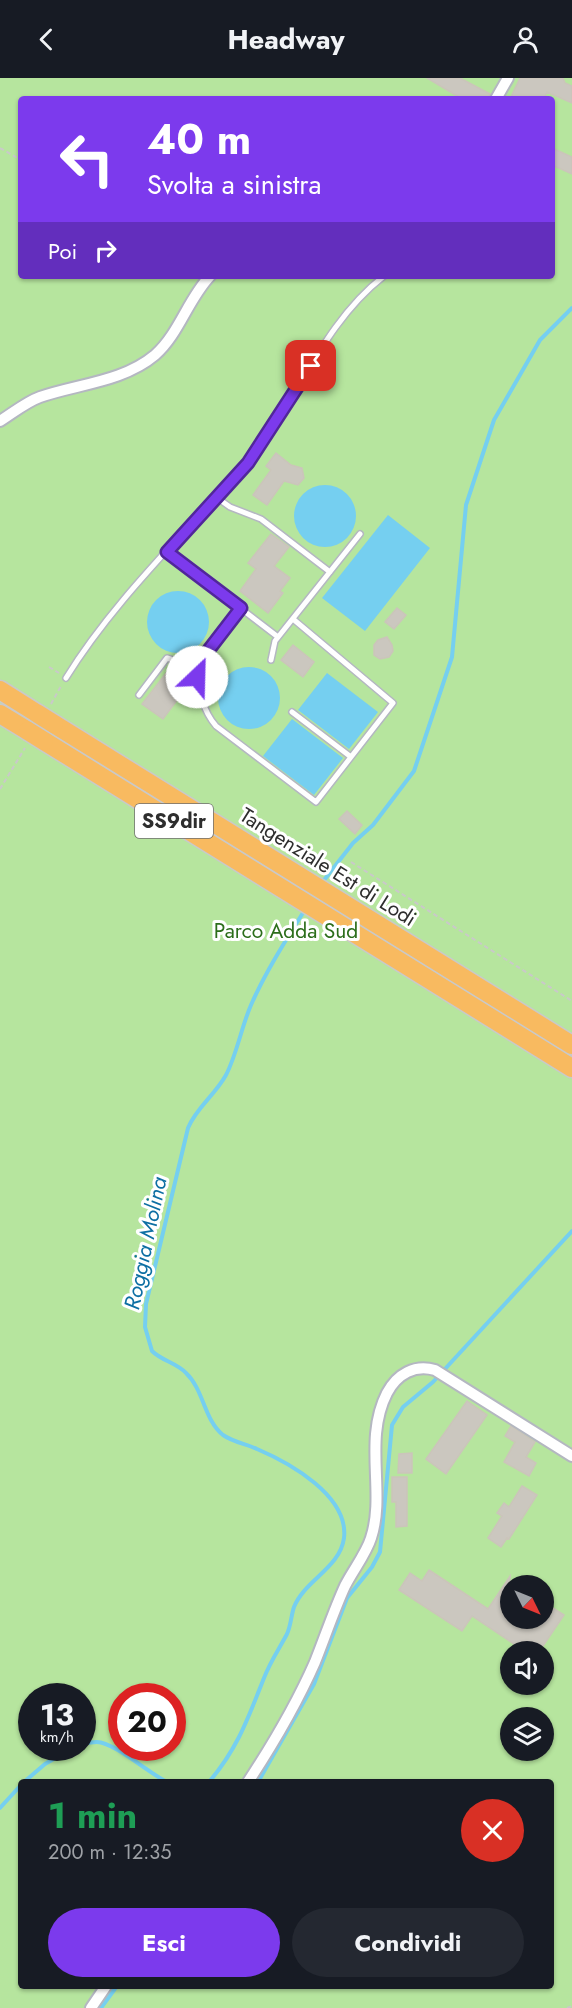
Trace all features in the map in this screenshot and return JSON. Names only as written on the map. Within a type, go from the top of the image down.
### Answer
[{"type":"highway","name":"Tangenziale Est di Lodi","points":[[0,690],[572,1045]]},
{"type":"highway","name":"Tangenziale Est di Lodi","points":[[0,714],[572,1068]]},
{"type":"street","points":[[498,96],[507,78]]},
{"type":"street","points":[[0,421],[37,398],[120,375],[143,364],[158,353],[198,288],[207,279]]},
{"type":"street","points":[[250,1779],[309,1674],[345,1587],[371,1538],[375,1513],[374,1450],[387,1393],[396,1380],[413,1369],[424,1367],[440,1374],[572,1456]]},
{"type":"street","points":[[91,2008],[104,1989]]},
{"type":"lane","points":[[66,678],[108,619],[254,455],[328,336],[381,279]]},
{"type":"lane","points":[[216,497],[230,507],[261,519],[330,572]]},
{"type":"lane","points":[[270,660],[275,641],[360,534]]},
{"type":"lane","points":[[167,552],[278,637]]},
{"type":"lane","points":[[241,608],[198,668],[197,677],[204,709],[216,726],[316,802],[393,703],[293,619]]},
{"type":"lane","points":[[139,695],[167,658],[198,668]]},
{"type":"lane","points":[[292,712],[351,757]]},
{"type":"path","points":[[0,148],[18,158]]},
{"type":"path","points":[[351,862],[572,1001]]},
{"type":"path","points":[[567,2008],[572,2006]]},
{"type":"green space","name":"Parco Adda Sud","points":[[0,78],[572,78],[572,2008],[0,2008]]},
{"type":"water","points":[[325,485],[342,490],[347,494],[351,499],[356,516],[351,533],[347,538],[342,542],[325,547],[308,542],[303,538],[299,533],[294,516],[299,499],[303,494],[308,490]]},
{"type":"water","points":[[388,515],[430,548],[365,631],[322,598]]},
{"type":"water","points":[[178,591],[195,596],[200,600],[204,605],[209,622],[204,639],[200,644],[195,648],[178,653],[161,648],[156,644],[152,639],[147,622],[152,605],[156,600],[161,596]]},
{"type":"water","points":[[249,667],[266,672],[271,676],[275,681],[280,698],[275,715],[271,720],[266,724],[249,729],[232,724],[227,720],[223,715],[218,698],[223,681],[227,676],[232,672]]},
{"type":"water","points":[[327,673],[378,712],[349,749],[298,710]]},
{"type":"water","points":[[292,719],[343,758],[314,795],[263,756]]},
{"type":"building","points":[[427,78],[460,78],[490,94],[490,96],[457,96]]},
{"type":"building","points":[[520,78],[563,78],[565,83],[572,86],[572,103],[547,92],[545,96],[511,96]]},
{"type":"building","points":[[555,149],[572,157],[572,174],[555,166]]},
{"type":"building","points":[[276,453],[291,465],[302,468],[304,478],[298,485],[284,481],[267,505],[253,495],[271,470],[266,466]]},
{"type":"building","points":[[271,534],[289,547],[274,566],[290,578],[280,591],[283,593],[268,613],[240,591],[256,569],[248,563]]},
{"type":"building","points":[[397,608],[406,615],[394,629],[385,622]]},
{"type":"building","points":[[387,637],[393,651],[389,657],[380,659],[374,655],[374,645],[378,640]]},
{"type":"building","points":[[293,645],[314,662],[303,677],[281,660]]},
{"type":"building","points":[[170,668],[190,683],[163,719],[142,704]]},
{"type":"building","points":[[347,811],[362,825],[355,834],[339,819]]},
{"type":"building","points":[[467,1401],[487,1415],[446,1474],[426,1459]]},
{"type":"building","points":[[511,1426],[535,1442],[526,1457],[536,1463],[529,1476],[504,1462],[515,1442],[505,1436]]},
{"type":"building","points":[[412,1453],[412,1473],[398,1473],[399,1454]]},
{"type":"building","points":[[392,1477],[407,1477],[407,1526],[396,1527],[396,1502],[392,1502]]},
{"type":"building","points":[[522,1486],[537,1495],[509,1539],[507,1538],[501,1547],[488,1538],[502,1516],[497,1513],[504,1503],[509,1507]]},
{"type":"building","points":[[429,1570],[488,1609],[500,1591],[500,1629],[554,1629],[554,1609],[564,1615],[546,1641],[510,1641],[472,1616],[462,1631],[399,1590],[410,1573],[422,1581]]},
{"type":"waterway","points":[[321,884],[353,843],[373,825],[414,771],[452,657],[466,505],[494,420],[540,340],[572,308]]},
{"type":"waterway","name":"Roggia Molina","points":[[211,1779],[228,1757],[247,1720],[269,1666],[287,1634],[294,1607],[299,1598],[336,1558],[344,1538],[343,1523],[337,1508],[315,1483],[285,1463],[235,1441],[217,1429],[192,1380],[174,1364],[152,1351],[145,1327],[146,1304],[188,1128],[226,1075],[257,992],[306,908]]},
{"type":"waterway","points":[[260,1779],[314,1684],[347,1598],[372,1567],[380,1552],[392,1425],[403,1407],[433,1382],[572,1231]]},
{"type":"waterway","name":"Roggia Molina","points":[[96,1742],[104,1743],[121,1752],[161,1779]]},
{"type":"waterway","name":"Roggia Molina","points":[[28,1779],[50,1761]]},
{"type":"waterway","name":"Roggia Molina","points":[[0,1808],[18,1788]]},
{"type":"waterway","points":[[101,2008],[115,1989]]},
{"type":"route","points":[[197,677],[201,660],[241,608],[167,552],[248,463],[311,366]]}]
